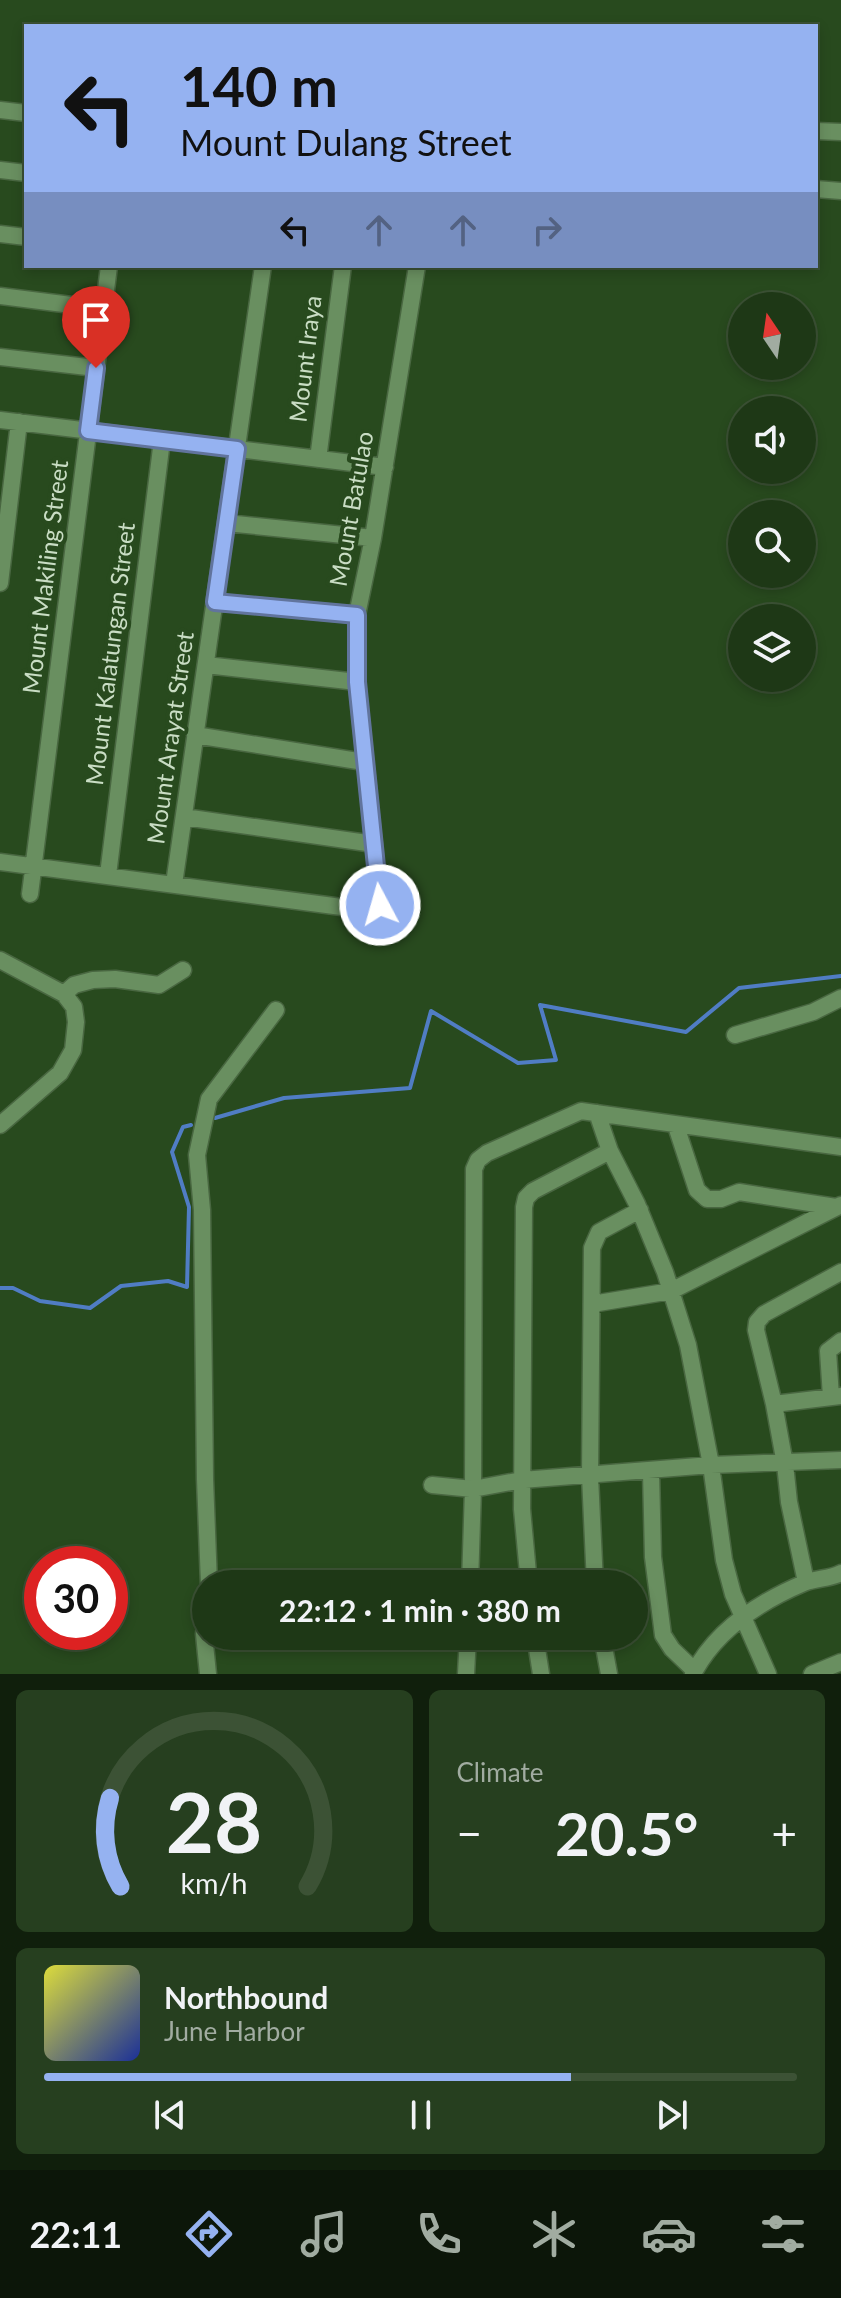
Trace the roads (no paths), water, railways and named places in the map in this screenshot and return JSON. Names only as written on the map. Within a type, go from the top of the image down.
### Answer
[{"type":"street","points":[[0,110],[24,113]]},
{"type":"street","points":[[818,131],[841,132]]},
{"type":"street","points":[[0,170],[24,173]]},
{"type":"street","points":[[818,189],[841,191]]},
{"type":"street","points":[[0,234],[24,237]]},
{"type":"street","name":"Mount Makiling Street","points":[[30,894],[109,268]]},
{"type":"street","name":"Mount Arayat Street","points":[[174,884],[263,268]]},
{"type":"street","name":"Mount Iraya","points":[[318,459],[343,268]]},
{"type":"street","name":"Mount Batulao","points":[[174,884],[372,911],[380,905],[357,682],[357,615],[373,538],[417,268]]},
{"type":"street","points":[[0,296],[103,309]]},
{"type":"street","points":[[0,357],[96,368]]},
{"type":"street","points":[[0,420],[385,467]]},
{"type":"street","points":[[0,583],[19,422]]},
{"type":"street","name":"Mount Kalatungan Street","points":[[108,875],[162,440]]},
{"type":"street","points":[[226,523],[373,538]]},
{"type":"street","points":[[215,602],[357,615]]},
{"type":"street","points":[[206,665],[357,682]]},
{"type":"street","points":[[195,735],[364,762]]},
{"type":"street","points":[[184,817],[374,844]]},
{"type":"street","points":[[0,862],[174,884]]},
{"type":"street","points":[[0,960],[64,994],[74,1007],[73,1050],[60,1073],[0,1125]]},
{"type":"street","points":[[64,994],[74,985],[93,980],[115,979],[159,985],[183,970]]},
{"type":"street","points":[[735,1035],[813,1012],[841,998]]},
{"type":"street","points":[[208,1570],[202,1210],[197,1155],[209,1099],[276,1010]]},
{"type":"street","points":[[470,1570],[474,1169],[478,1160],[518,1138],[581,1111],[841,1147]]},
{"type":"street","points":[[597,1113],[610,1151],[640,1210],[688,1345],[711,1465],[724,1560],[733,1594],[768,1674]]},
{"type":"street","points":[[676,1126],[697,1190],[707,1199],[721,1199],[739,1192],[838,1206]]},
{"type":"street","points":[[528,1570],[522,1480],[523,1235],[526,1198],[533,1191],[610,1151]]},
{"type":"street","points":[[592,1304],[671,1291],[838,1206]]},
{"type":"street","points":[[594,1570],[590,1476],[594,1240],[599,1232],[640,1210]]},
{"type":"street","points":[[806,1582],[789,1502],[774,1404],[756,1330],[757,1322],[764,1314],[841,1272]]},
{"type":"street","points":[[774,1404],[836,1396],[828,1351],[841,1341]]},
{"type":"street","points":[[432,1485],[473,1489],[522,1480],[711,1465],[841,1460]]},
{"type":"street","points":[[651,1472],[653,1557],[663,1635],[694,1672],[709,1649],[743,1615],[806,1582],[841,1573]]},
{"type":"street","points":[[206,1650],[208,1674]]},
{"type":"street","points":[[466,1674],[467,1650]]},
{"type":"street","points":[[537,1650],[541,1674]]},
{"type":"street","points":[[605,1650],[609,1674]]},
{"type":"street","points":[[812,1674],[841,1662]]},
{"type":"waterway","points":[[215,1118],[284,1098],[410,1088],[431,1011],[518,1063],[556,1060],[540,1005],[686,1032],[739,988],[841,976]]},
{"type":"waterway","points":[[0,1288],[13,1288],[40,1301],[90,1308],[121,1286],[168,1281],[187,1287],[189,1207],[172,1152],[183,1127],[191,1125]]}]
